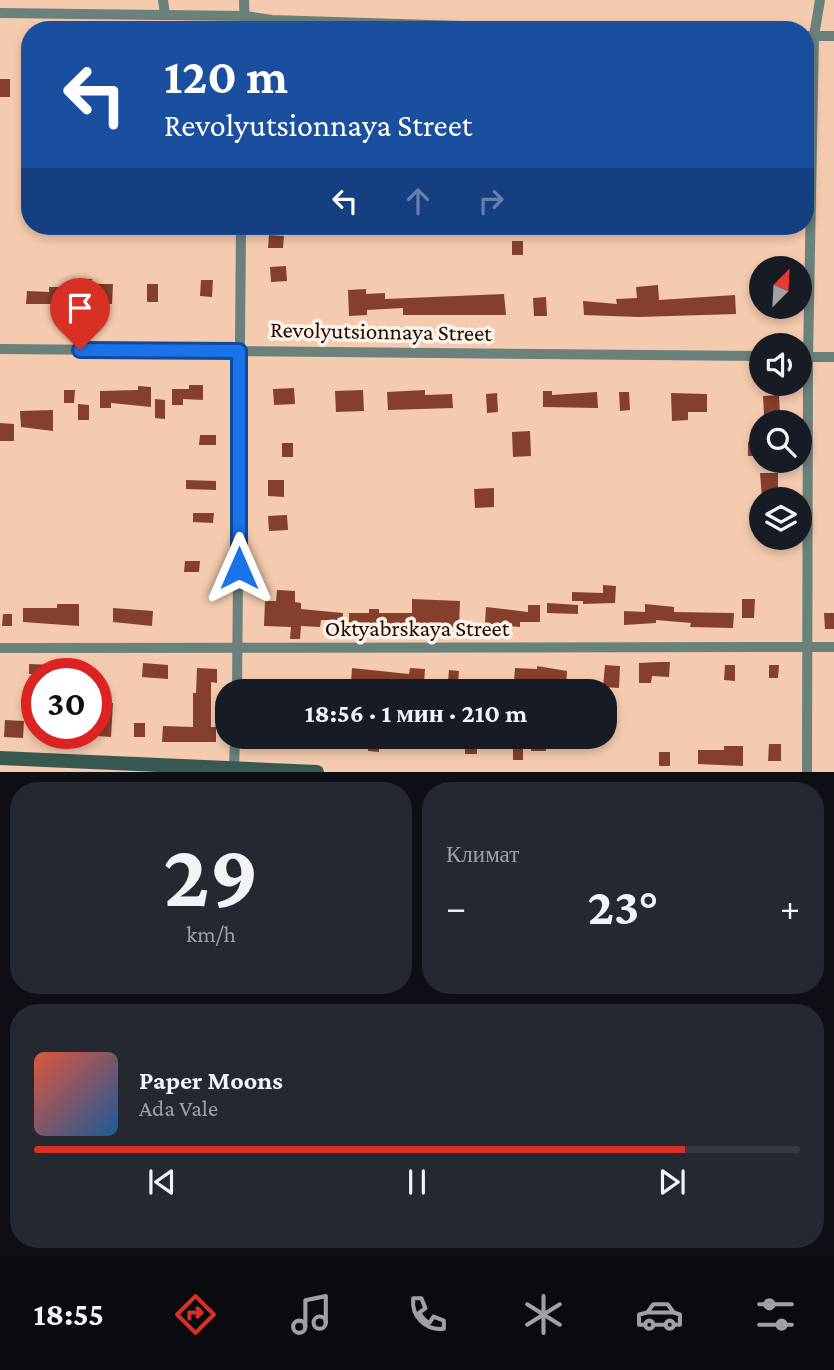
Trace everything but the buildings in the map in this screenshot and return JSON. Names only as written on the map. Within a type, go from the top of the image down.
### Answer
[{"type":"street","points":[[163,0],[165,14]]},
{"type":"street","points":[[244,0],[246,21]]},
{"type":"street","points":[[814,22],[820,0]]},
{"type":"street","points":[[0,13],[246,16],[304,21]]},
{"type":"street","points":[[814,36],[834,36]]},
{"type":"street","points":[[237,679],[242,235]]},
{"type":"street","points":[[804,333],[806,235]]},
{"type":"street","name":"Revolyutsionnaya Street","points":[[0,349],[749,356]]},
{"type":"street","points":[[812,357],[834,357]]},
{"type":"street","points":[[804,396],[807,772]]},
{"type":"street","name":"Oktyabrskaya Street","points":[[0,648],[238,650],[834,647]]},
{"type":"street","points":[[234,768],[235,749]]},
{"type":"street","points":[[0,758],[71,766],[317,772]]},
{"type":"route","points":[[80,350],[239,351],[239,568]]}]
